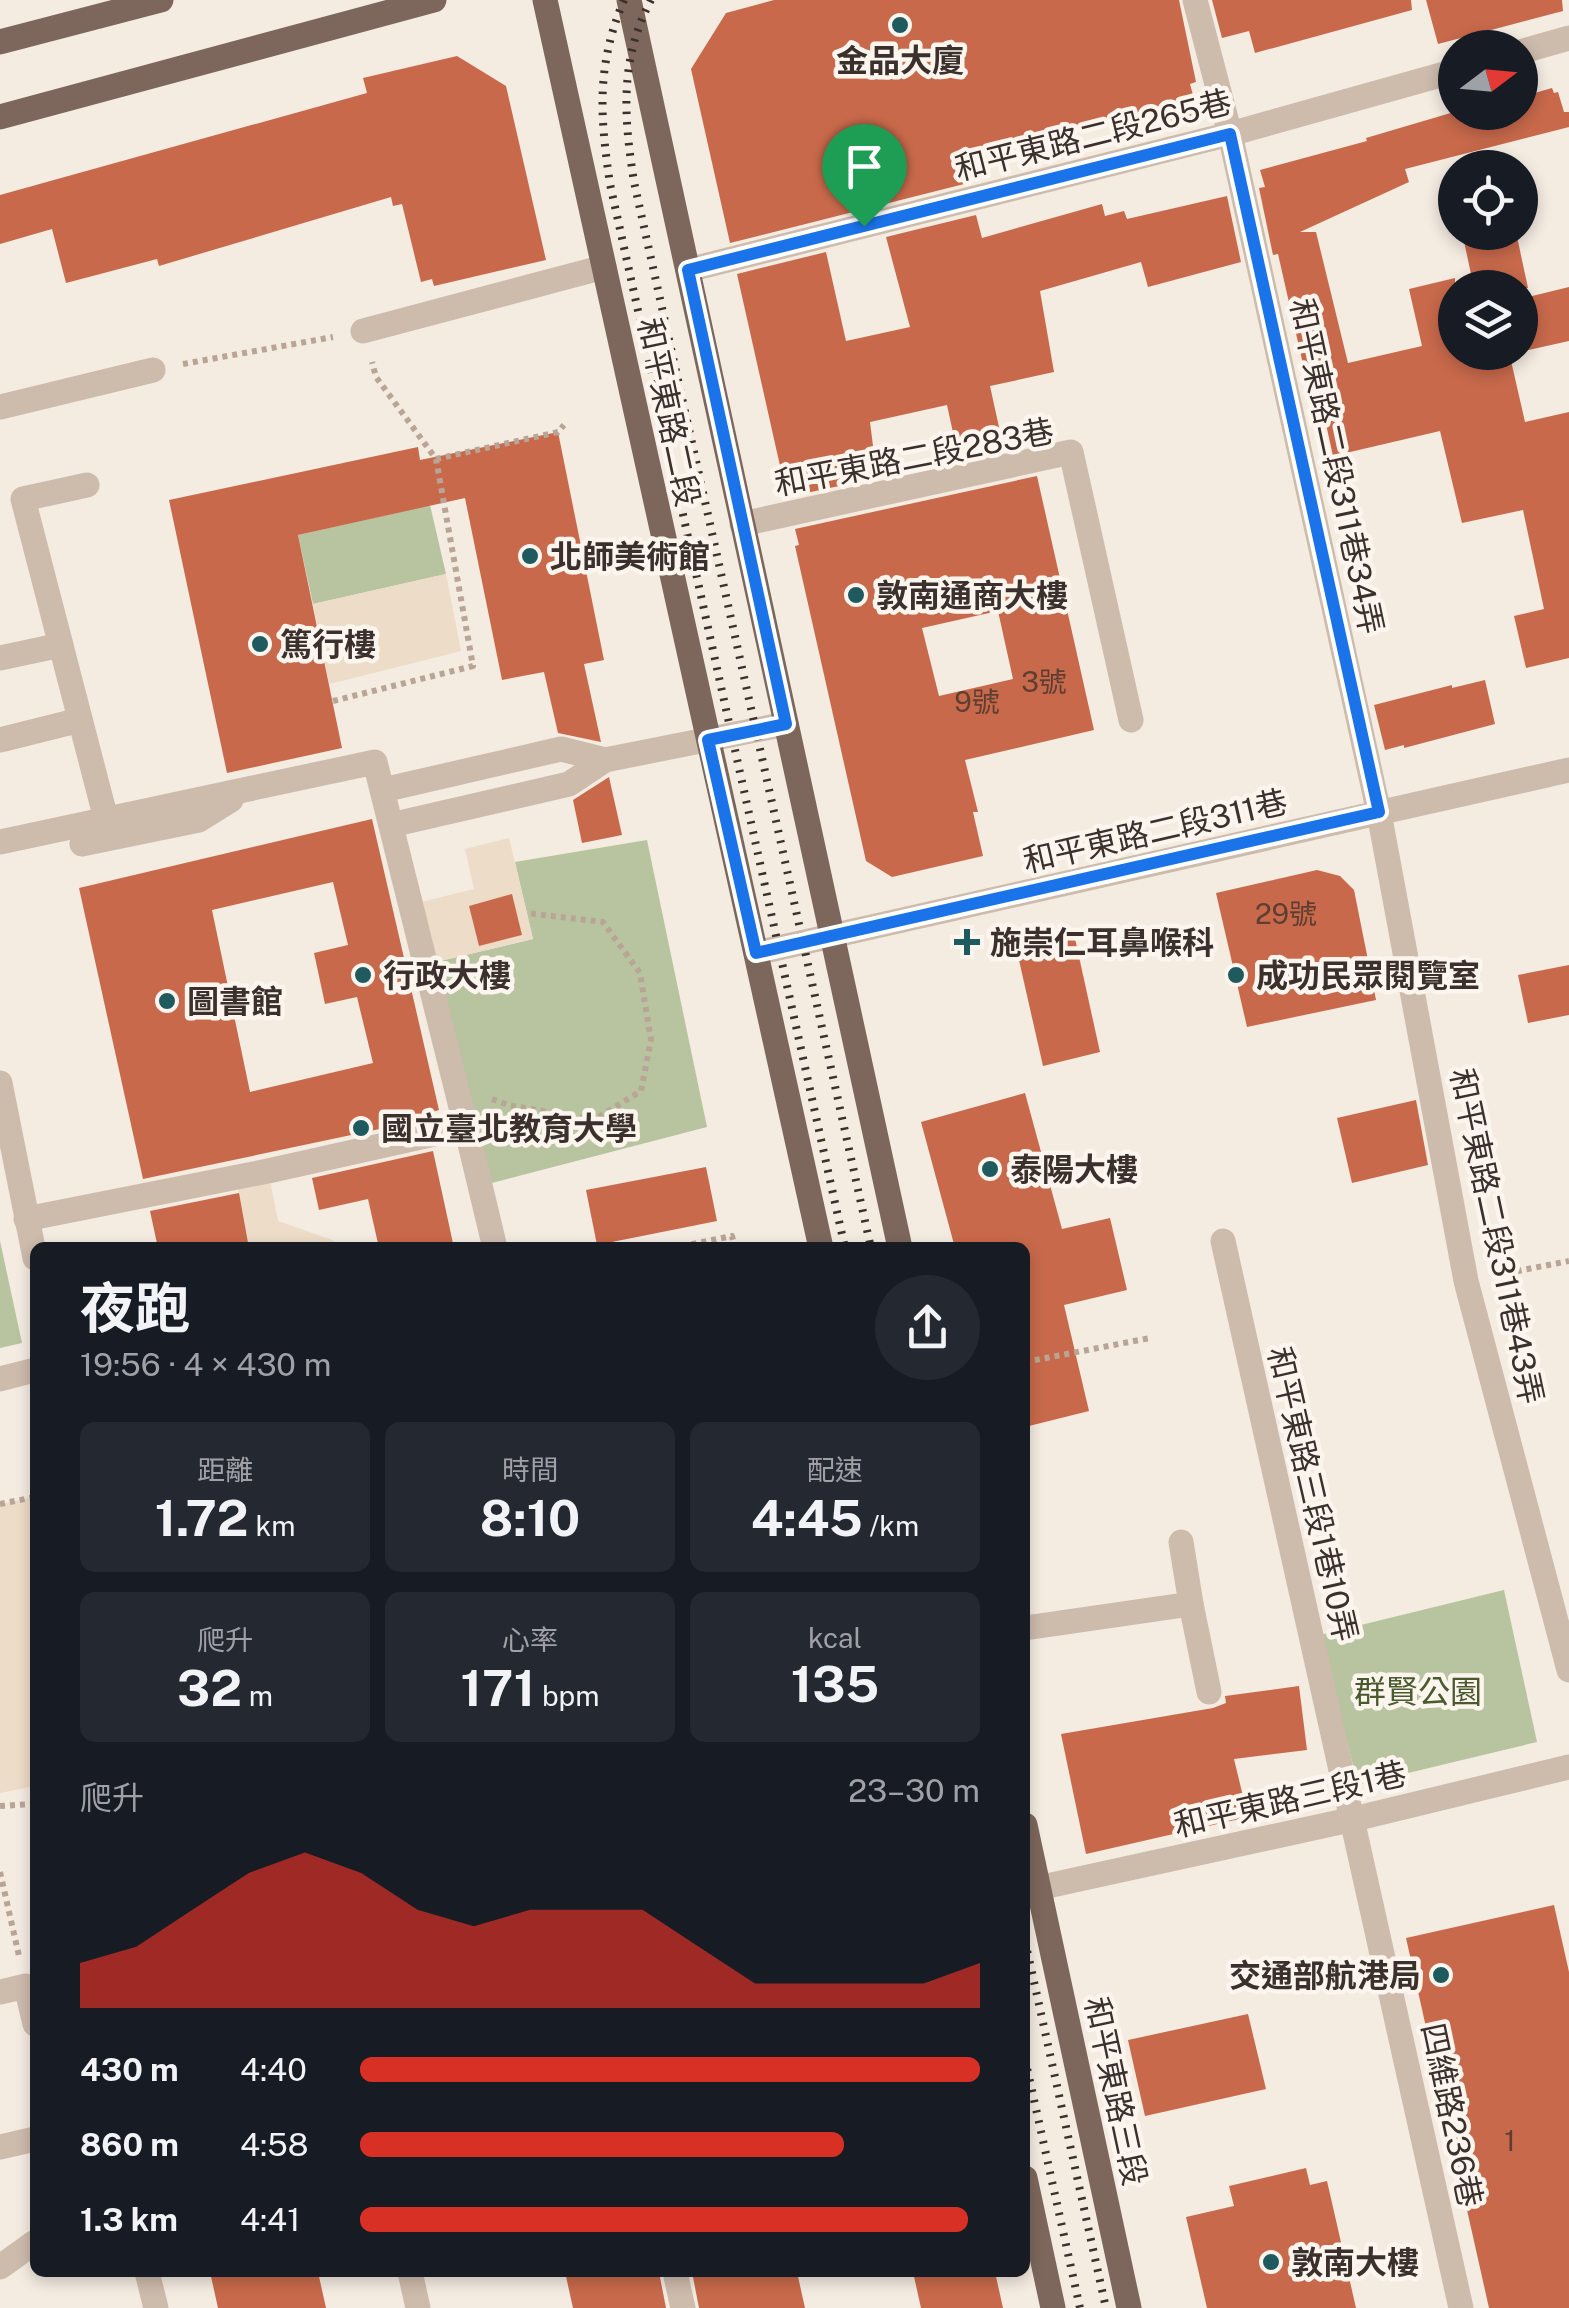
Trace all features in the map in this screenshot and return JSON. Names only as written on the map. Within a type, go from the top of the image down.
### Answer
[{"type":"main road","points":[[0,42],[160,0]]},
{"type":"main road","points":[[0,117],[434,0]]},
{"type":"main road","name":"和平東路二段","points":[[545,0],[820,1242]]},
{"type":"main road","name":"和平東路二段","points":[[629,0],[899,1242]]},
{"type":"main road","name":"和平東路三段","points":[[1032,1891],[1130,2308]]},
{"type":"main road","points":[[1030,2201],[1053,2308]]},
{"type":"street","name":"和平東路二段311巷34弄","points":[[1195,0],[1230,134],[1379,812]]},
{"type":"street","points":[[1538,47],[1569,38]]},
{"type":"street","name":"和平東路二段265巷","points":[[688,270],[1230,134],[1438,75]]},
{"type":"street","points":[[363,332],[604,267]]},
{"type":"street","points":[[0,407],[153,370]]},
{"type":"street","name":"和平東路二段283巷","points":[[742,524],[1071,452],[1131,720]]},
{"type":"street","points":[[87,484],[24,499],[106,819]]},
{"type":"street","points":[[0,658],[61,644]]},
{"type":"street","points":[[0,740],[80,720]]},
{"type":"street","points":[[392,825],[569,784],[605,760],[786,724]]},
{"type":"street","points":[[383,790],[561,750],[605,760]]},
{"type":"street","points":[[0,842],[376,762],[494,1242]]},
{"type":"street","name":"和平東路二段311巷","points":[[756,953],[1569,770]]},
{"type":"street","points":[[82,844],[199,820],[248,789]]},
{"type":"street","name":"和平東路二段311巷43弄","points":[[1379,812],[1466,1282],[1569,1670]]},
{"type":"street","points":[[0,1083],[31,1242]]},
{"type":"street","points":[[26,1218],[268,1172],[466,1127]]},
{"type":"street","points":[[199,1172],[320,1146],[346,1152]]},
{"type":"street","name":"和平東路三段1巷10弄","points":[[1223,1241],[1354,1819]]},
{"type":"street","points":[[0,1378],[30,1371]]},
{"type":"street","points":[[1181,1542],[1209,1692]]},
{"type":"street","points":[[1030,1627],[1192,1604]]},
{"type":"street","name":"和平東路三段1巷","points":[[1032,1891],[1569,1767]]},
{"type":"street","name":"四維路236巷","points":[[1354,1819],[1461,2308]]},
{"type":"street","points":[[0,1992],[26,1986],[30,2003]]},
{"type":"street","points":[[0,2148],[30,2141]]},
{"type":"street","points":[[0,2267],[30,2246]]},
{"type":"street","points":[[148,2277],[156,2308]]},
{"type":"street","points":[[411,2277],[418,2308]]},
{"type":"street","points":[[675,2277],[682,2308]]},
{"type":"path","points":[[153,370],[363,332],[376,377],[436,459],[473,666],[333,701]]},
{"type":"path","points":[[436,459],[558,432],[564,425]]},
{"type":"path","points":[[456,1085],[508,1105],[594,1120],[641,1091],[651,1040],[640,973],[603,922],[527,913]]},
{"type":"path","points":[[702,1242],[732,1236],[734,1242]]},
{"type":"path","points":[[1466,1282],[1569,1261]]},
{"type":"path","points":[[1030,1361],[1150,1338]]},
{"type":"path","points":[[0,1504],[30,1498]]},
{"type":"path","points":[[0,1806],[30,1804]]},
{"type":"path","points":[[0,1872],[26,1986]]},
{"type":"green space","points":[[430,505],[446,574],[313,604],[298,535]]},
{"type":"green space","points":[[647,840],[707,1127],[488,1184],[436,962],[533,939],[515,862]]},
{"type":"green space","points":[[0,1241],[22,1343],[0,1348]]},
{"type":"green space","name":"群賢公園","points":[[1504,1590],[1537,1742],[1358,1785],[1320,1635]]},
{"type":"shaded area","points":[[446,574],[461,651],[329,684],[313,604]]},
{"type":"shaded area","points":[[509,838],[533,939],[436,962],[421,902],[474,889],[465,849]]},
{"type":"shaded area","points":[[268,1171],[278,1221],[335,1242],[248,1242],[236,1178]]},
{"type":"shaded area","points":[[30,1498],[30,1787],[0,1793],[0,1504]]},
{"type":"building","points":[[774,0],[1179,0],[1196,82],[1190,84],[1193,95],[1187,97],[1194,121],[1132,138],[1126,115],[1030,141],[1029,136],[966,153],[973,176],[967,178],[968,183],[730,243],[691,69],[726,13]]},
{"type":"building","points":[[1212,0],[1411,0],[1412,10],[1255,53],[1249,31],[1222,38]]},
{"type":"building","points":[[1426,0],[1562,0],[1563,11],[1491,30],[1438,30],[1438,44]]},
{"type":"building","points":[[457,56],[506,86],[546,260],[434,286],[432,279],[421,282],[402,204],[393,206],[391,197],[159,266],[157,259],[66,283],[52,229],[0,244],[0,195],[367,93],[363,78]]},
{"type":"building","points":[[1552,88],[1554,93],[1558,92],[1564,112],[1569,112],[1569,127],[1479,150],[1438,150],[1438,161],[1405,169],[1409,182],[1300,232],[1316,232],[1348,363],[1422,346],[1409,289],[1438,282],[1438,370],[1513,370],[1525,422],[1569,412],[1569,658],[1526,668],[1514,616],[1544,609],[1523,510],[1462,523],[1440,431],[1333,456],[1326,424],[1317,426],[1259,188],[1265,187],[1260,170],[1438,117],[1438,130],[1538,130],[1538,92]]},
{"type":"building","points":[[1227,196],[1241,262],[1148,287],[1141,262],[1040,291],[1054,372],[990,386],[1004,450],[959,460],[947,405],[870,422],[877,478],[787,497],[737,274],[826,252],[846,341],[910,327],[886,237],[976,215],[982,238],[1102,204],[1105,216],[1124,211],[1127,219]]},
{"type":"building","points":[[1466,250],[1520,250],[1524,270],[1470,270]]},
{"type":"building","points":[[1569,287],[1569,341],[1538,348],[1538,295]]},
{"type":"building","points":[[558,432],[604,660],[584,664],[601,742],[558,733],[544,672],[502,680],[465,498],[298,535],[342,748],[227,773],[169,500],[418,447],[420,460]]},
{"type":"building","points":[[1037,476],[1094,730],[965,760],[978,812],[973,812],[983,856],[892,877],[866,861],[795,546],[799,545],[795,529]],"holes":[[[998,611],[1013,679],[939,696],[922,628]]]},
{"type":"building","points":[[1485,680],[1495,724],[1385,750],[1374,705]]},
{"type":"building","points":[[609,777],[622,835],[582,843],[573,800]]},
{"type":"building","points":[[372,819],[439,1110],[425,1114],[427,1119],[143,1179],[79,888]],"holes":[[[333,882],[348,945],[314,953],[325,1004],[357,997],[373,1063],[250,1092],[212,910]]]},
{"type":"building","points":[[1317,870],[1340,876],[1354,890],[1376,1000],[1247,1027],[1216,893]]},
{"type":"building","points":[[512,894],[522,935],[479,946],[469,906]]},
{"type":"building","points":[[1074,934],[1100,1052],[1043,1066],[1016,947]]},
{"type":"building","points":[[1569,965],[1569,1015],[1528,1023],[1518,975]]},
{"type":"building","points":[[1025,1093],[1062,1229],[1110,1218],[1127,1290],[1064,1305],[1089,1411],[1030,1426],[1030,1242],[953,1242],[921,1122]]},
{"type":"building","points":[[1416,1100],[1428,1165],[1352,1183],[1337,1118]]},
{"type":"building","points":[[433,1151],[453,1242],[378,1242],[368,1199],[319,1210],[312,1178]]},
{"type":"building","points":[[706,1167],[717,1221],[596,1242],[586,1190]]},
{"type":"building","points":[[239,1193],[248,1242],[157,1242],[150,1211]]},
{"type":"building","points":[[1299,1686],[1307,1750],[1234,1759],[1248,1817],[1086,1854],[1061,1734],[1213,1708],[1226,1703],[1225,1696]]},
{"type":"building","points":[[1554,1905],[1569,1972],[1569,2308],[1489,2308],[1406,1938]]},
{"type":"building","points":[[1248,2014],[1266,2089],[1145,2116],[1128,2040]]},
{"type":"building","name":"敦南大樓","points":[[1306,2168],[1310,2185],[1327,2181],[1356,2308],[1207,2308],[1186,2217],[1234,2206],[1229,2186]]},
{"type":"building","points":[[211,2277],[319,2277],[326,2308],[218,2308]]},
{"type":"building","points":[[566,2277],[660,2277],[666,2308],[573,2308]]},
{"type":"building","points":[[693,2277],[798,2277],[805,2308],[699,2308]]},
{"type":"building","points":[[914,2277],[996,2277],[1003,2308],[921,2308]]},
{"type":"railway","points":[[624,0],[609,47],[603,91],[610,184],[844,1242]]},
{"type":"railway","points":[[651,0],[633,45],[629,67],[627,112],[634,182],[870,1242]]},
{"type":"railway","points":[[1030,1964],[1106,2308]]},
{"type":"railway","points":[[1030,2082],[1080,2308]]},
{"type":"place","name":"金品大廈","points":[[900,25]]},
{"type":"place","name":"北師美術館","points":[[530,556]]},
{"type":"place","name":"敦南通商大樓","points":[[856,595]]},
{"type":"place","name":"篤行樓","points":[[260,644]]},
{"type":"place","name":"施崇仁耳鼻喉科","points":[[967,942]]},
{"type":"place","name":"行政大樓","points":[[363,975]]},
{"type":"place","name":"成功民眾閱覽室","points":[[1236,975]]},
{"type":"place","name":"圖書館","points":[[167,1001]]},
{"type":"place","name":"國立臺北教育大學","points":[[361,1128]]},
{"type":"place","name":"泰陽大樓","points":[[990,1169]]},
{"type":"place","name":"交通部航港局","points":[[1441,1975]]},
{"type":"place","name":"敦南大樓","points":[[1271,2262]]},
{"type":"route","points":[[1230,134],[1379,812],[756,953],[708,740],[786,724],[688,270],[864,226],[1230,134]]}]
